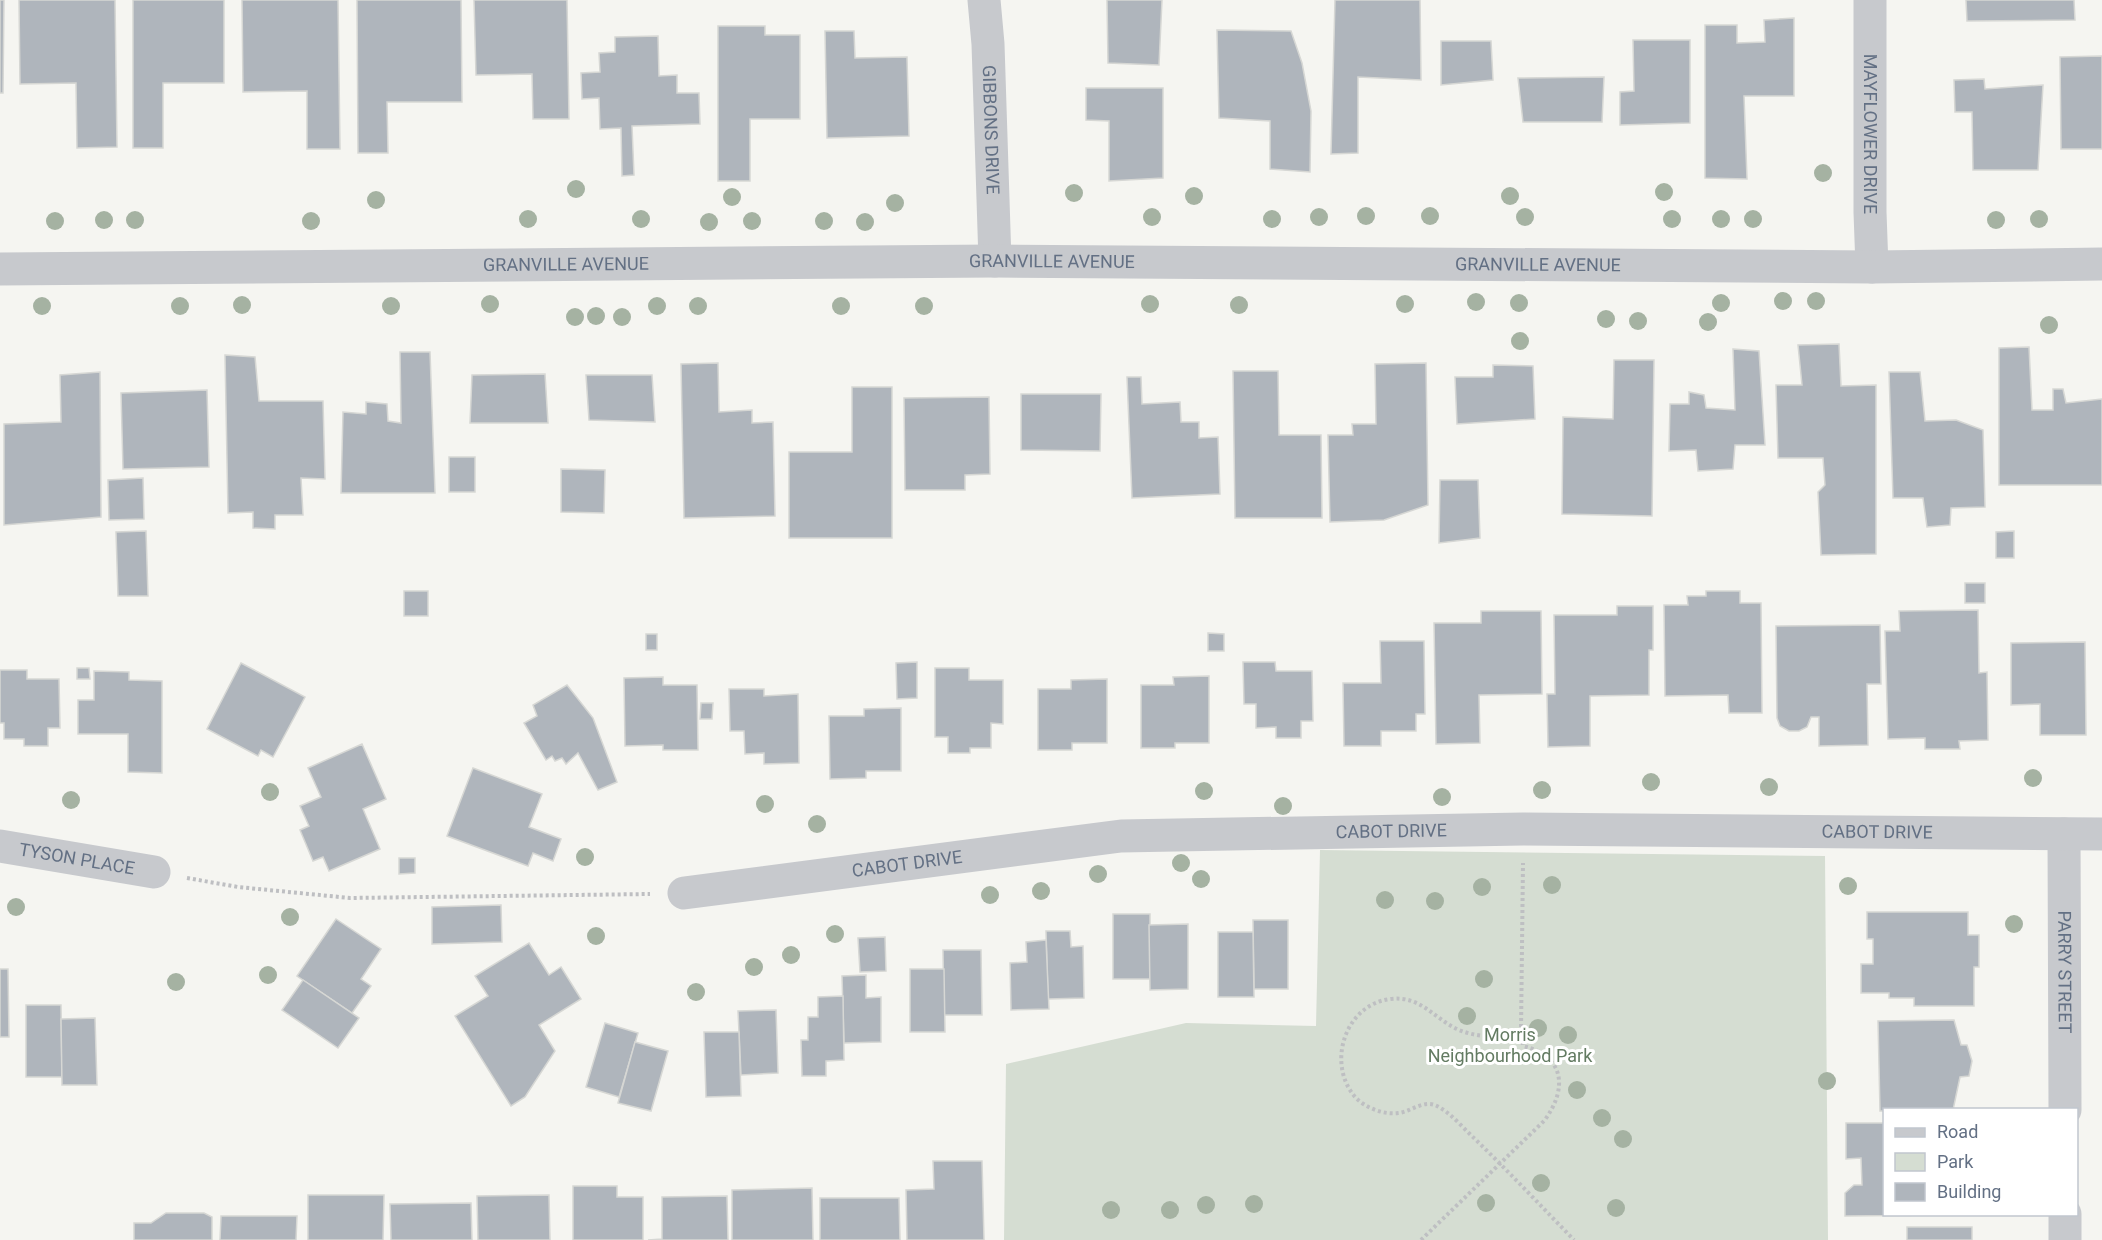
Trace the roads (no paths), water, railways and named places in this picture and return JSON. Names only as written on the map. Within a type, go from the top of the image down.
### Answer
[{"type":"street","name":"GIBBONS DRIVE","points":[[984,0],[989,65],[995,261]]},
{"type":"street","name":"MAYFLOWER DRIVE","points":[[1870,0],[1872,267]]},
{"type":"street","name":"GRANVILLE AVENUE","points":[[0,269],[995,261],[1872,267],[2102,264]]},
{"type":"street","name":"CABOT DRIVE","points":[[684,893],[1121,836],[1522,829],[2102,834]]},
{"type":"street","name":"PARRY STREET","points":[[2064,834],[2065,1108]]},
{"type":"street","name":"TYSON PLACE","points":[[0,846],[154,872]]},
{"type":"street","points":[[2065,1216],[2065,1240]]},
{"type":"park label","name":"Morris Neighbourhood Park","points":[[1510,1045]]}]
